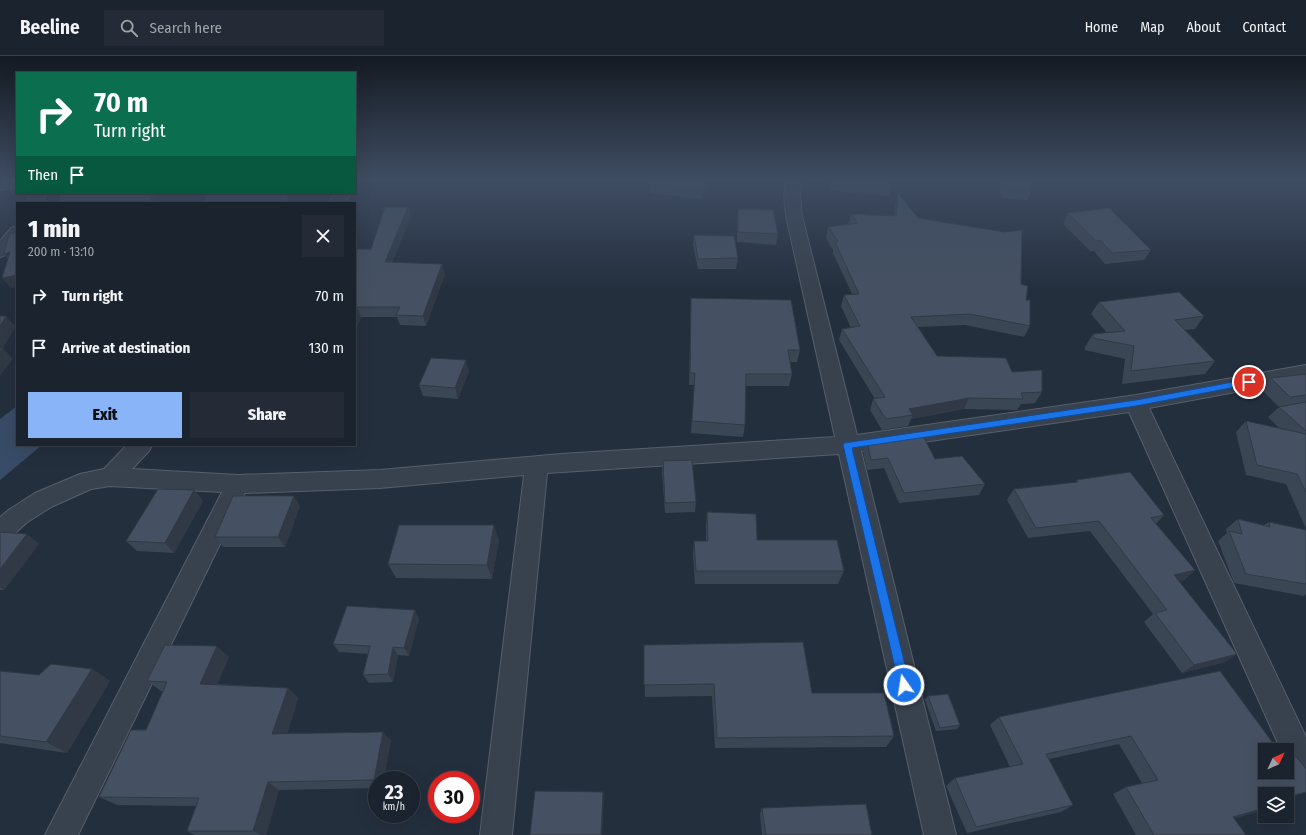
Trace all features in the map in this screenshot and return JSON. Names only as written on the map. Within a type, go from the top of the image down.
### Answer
[{"type":"street","points":[[794,216],[940,835]]},
{"type":"street","points":[[0,252],[16,232]]},
{"type":"street","points":[[0,532],[18,516],[43,500],[88,480],[110,477],[238,484],[380,479],[537,465],[847,445],[1136,403],[1306,372]]},
{"type":"street","points":[[1136,403],[1306,770]]},
{"type":"street","points":[[110,477],[140,446]]},
{"type":"street","points":[[496,835],[537,465]]},
{"type":"street","points":[[61,835],[238,484]]},
{"type":"water","points":[[16,407],[16,446],[41,446],[0,480],[0,419]]},
{"type":"building","points":[[382,216],[404,216],[385,262],[442,264],[423,316],[396,315],[400,307],[357,307],[356,310],[356,251],[357,249],[371,249]]},
{"type":"building","points":[[738,216],[774,216],[778,234],[738,232]]},
{"type":"building","points":[[853,216],[917,216],[918,218],[1004,232],[1022,230],[1021,284],[1028,286],[1026,300],[1030,300],[1030,326],[970,314],[911,317],[937,356],[1006,358],[1012,372],[1042,370],[1042,392],[1021,393],[1023,399],[969,398],[909,409],[913,415],[886,419],[873,399],[885,397],[842,329],[860,326],[844,295],[859,294],[835,242],[838,241],[828,227],[858,223]]},
{"type":"building","points":[[1071,216],[1117,216],[1151,250],[1112,253],[1100,240],[1096,241]]},
{"type":"building","points":[[16,232],[16,275],[2,278],[10,252],[4,254],[9,234]]},
{"type":"building","points":[[694,235],[734,236],[738,258],[698,259]]},
{"type":"building","points":[[1179,292],[1204,316],[1175,320],[1215,361],[1131,371],[1134,346],[1093,338],[1093,334],[1125,331],[1099,302]]},
{"type":"building","points":[[691,298],[791,300],[800,350],[788,350],[792,374],[746,374],[745,425],[692,421],[695,373],[690,373]]},
{"type":"building","points":[[0,316],[6,316],[0,326]]},
{"type":"building","points":[[431,358],[466,360],[455,388],[419,385]]},
{"type":"building","points":[[1306,374],[1306,395],[1290,397],[1271,378]]},
{"type":"building","points":[[1306,402],[1306,431],[1279,407]]},
{"type":"building","points":[[1246,421],[1306,434],[1306,492],[1297,474],[1257,465]]},
{"type":"building","points":[[922,434],[935,459],[962,456],[985,484],[904,493],[888,458],[871,460],[867,442]]},
{"type":"building","points":[[692,460],[696,502],[665,503],[663,461]]},
{"type":"building","points":[[1130,472],[1164,515],[1151,518],[1195,570],[1174,575],[1237,654],[1194,665],[1155,613],[1167,610],[1099,521],[1036,528],[1014,489],[1078,482],[1077,480]]},
{"type":"building","points":[[158,489],[194,490],[165,543],[126,541]]},
{"type":"building","points":[[233,496],[294,496],[278,537],[215,537]]},
{"type":"building","points":[[707,512],[756,514],[757,540],[837,540],[844,571],[696,571],[694,541],[708,541]]},
{"type":"building","points":[[1238,519],[1270,527],[1269,522],[1306,530],[1306,584],[1246,574],[1229,531],[1242,534]]},
{"type":"building","points":[[399,525],[494,525],[487,565],[388,564]]},
{"type":"building","points":[[0,532],[27,534],[0,569]]},
{"type":"building","points":[[347,606],[415,610],[404,648],[393,647],[388,674],[363,675],[370,646],[333,644]]},
{"type":"building","points":[[803,642],[812,693],[884,693],[894,736],[717,738],[714,684],[644,685],[644,645]]},
{"type":"building","points":[[165,645],[217,646],[200,684],[288,688],[272,734],[383,732],[376,771],[368,771],[368,780],[268,782],[253,831],[187,831],[199,798],[99,797],[131,730],[146,730],[167,682],[147,681]]},
{"type":"building","points":[[51,664],[92,669],[46,742],[0,736],[0,671],[39,675]]},
{"type":"building","points":[[1220,671],[1273,743],[1258,743],[1258,779],[1294,779],[1294,756],[1296,756],[1306,769],[1306,792],[1294,795],[1294,787],[1258,787],[1258,810],[1233,817],[1246,835],[1154,835],[1126,787],[1158,780],[1131,736],[1046,754],[1073,805],[976,827],[955,778],[1023,764],[999,717]]},
{"type":"building","points":[[948,694],[960,725],[940,728],[928,696]]},
{"type":"building","points":[[535,791],[603,792],[601,835],[530,835]]},
{"type":"building","points":[[866,804],[872,835],[766,835],[762,808]]},
{"type":"route","points":[[904,685],[847,445],[1136,403],[1249,382]]}]
